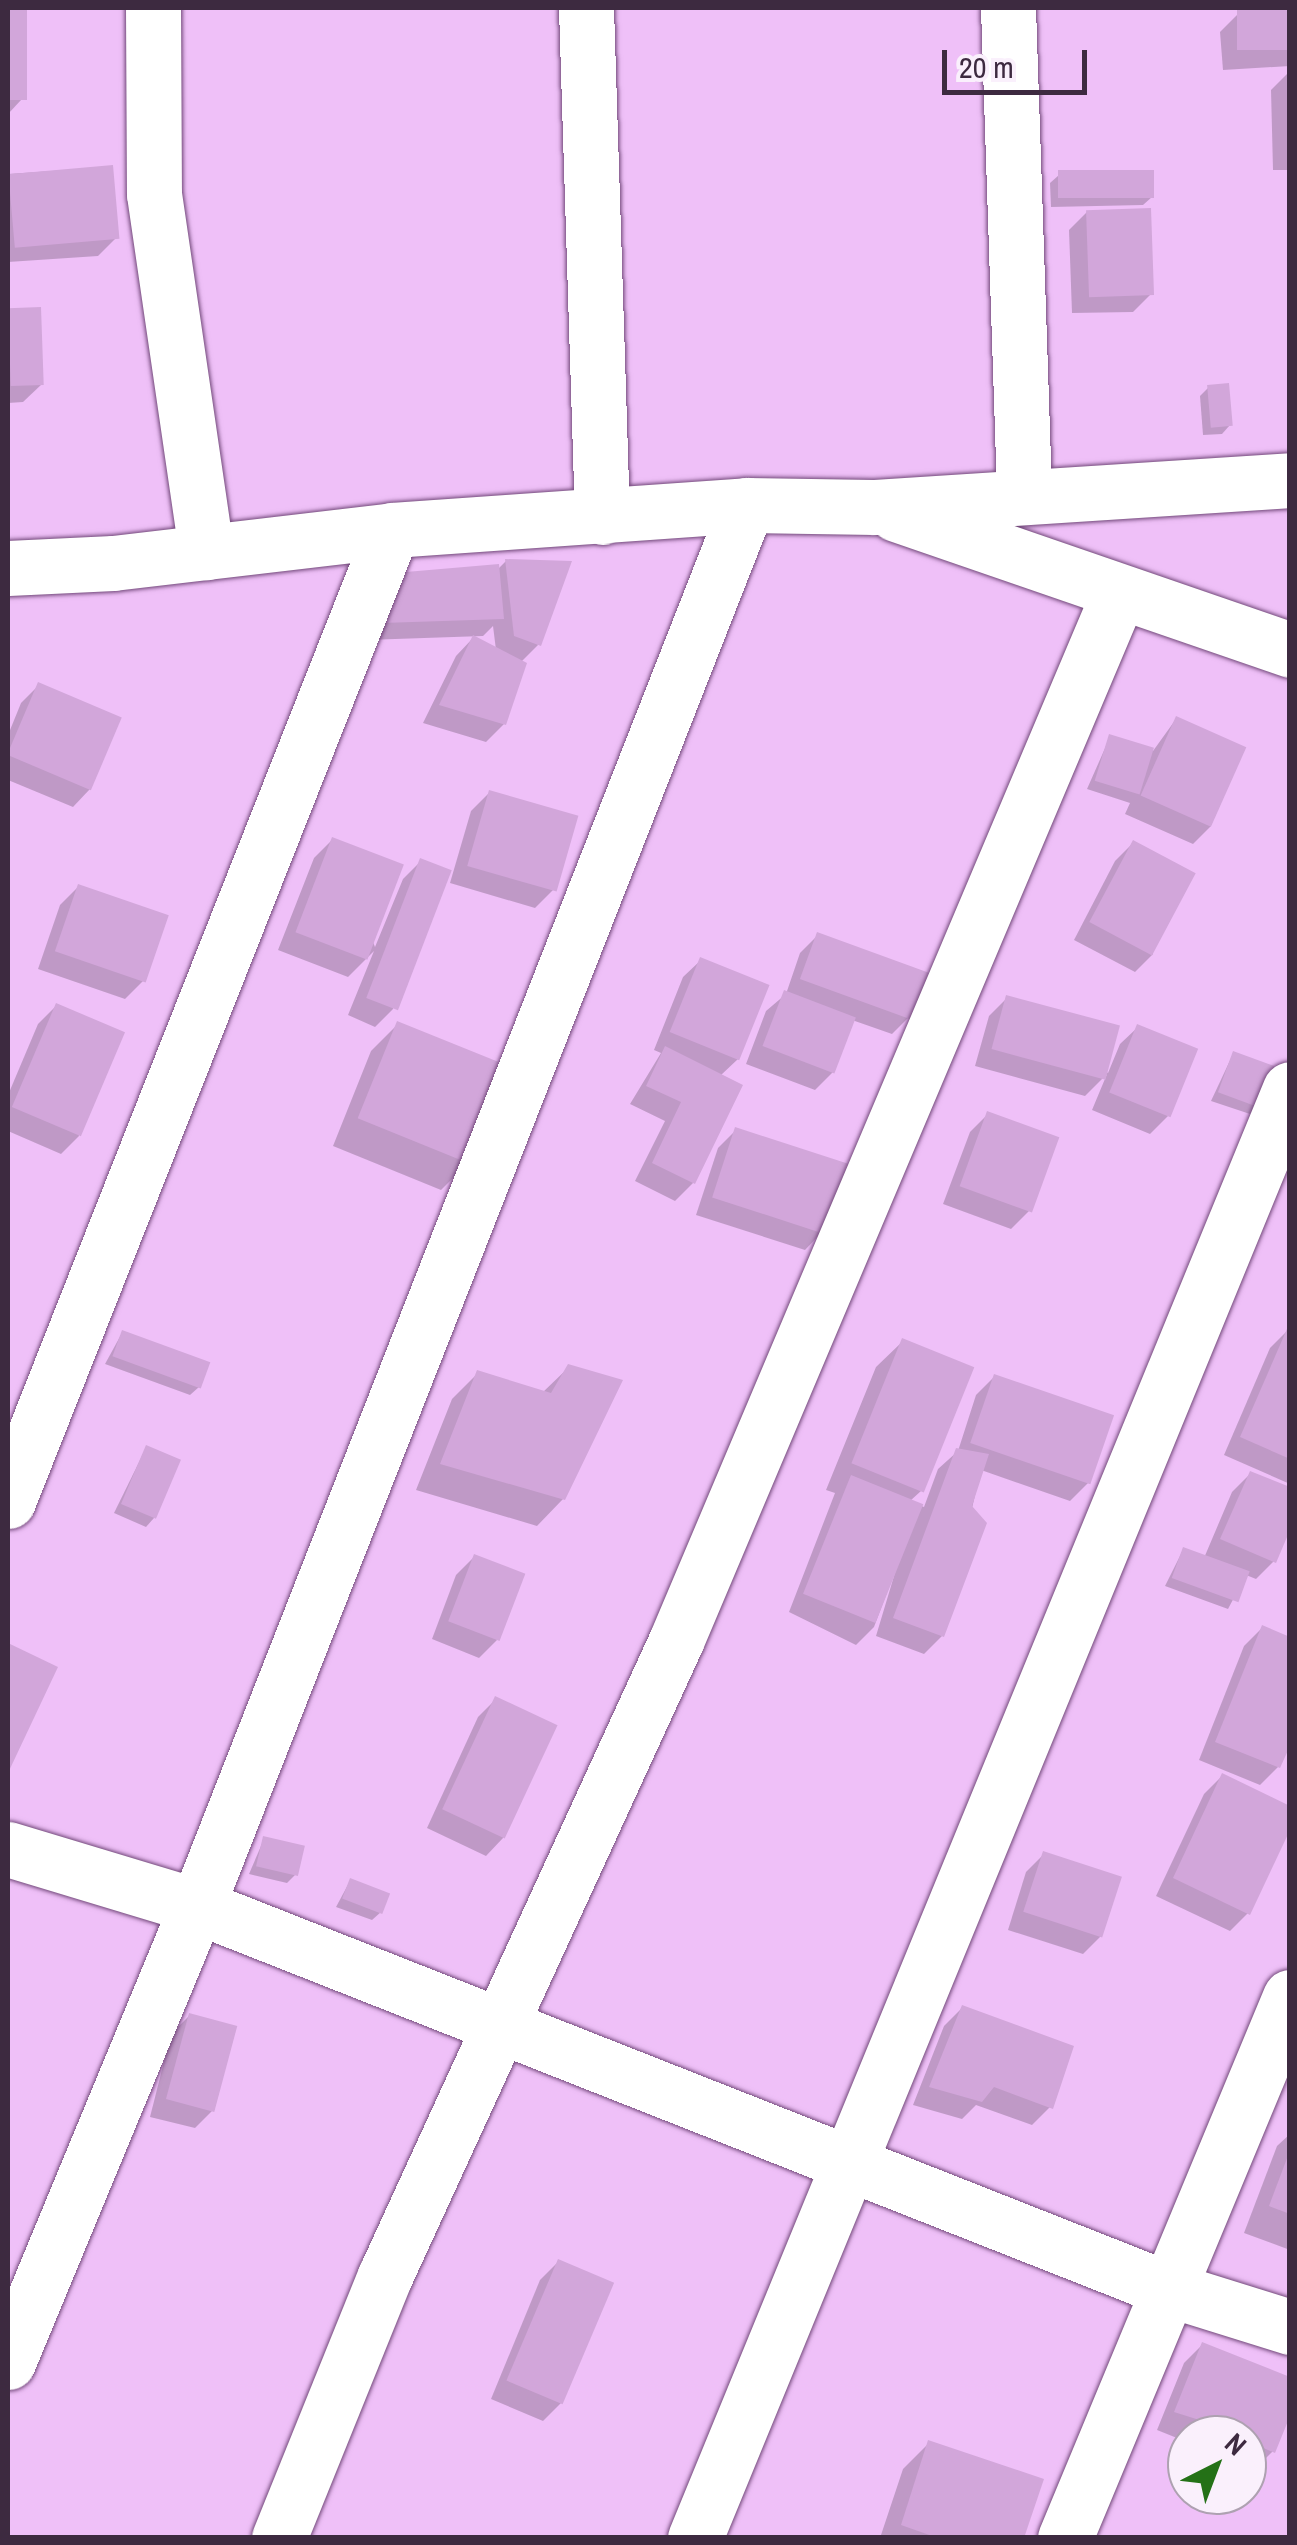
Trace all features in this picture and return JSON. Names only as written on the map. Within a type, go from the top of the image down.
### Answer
[{"type":"street","points":[[153,8],[154,194],[206,552]]},
{"type":"street","points":[[586,8],[602,517]]},
{"type":"street","points":[[1008,8],[1024,498]]},
{"type":"street","points":[[8,568],[206,552],[392,530],[747,505],[875,507],[1290,480]]},
{"type":"street","points":[[8,2362],[196,1906],[747,505]]},
{"type":"street","points":[[875,507],[1290,650]]},
{"type":"street","points":[[8,1500],[392,530]]},
{"type":"street","points":[[279,2538],[495,2028],[676,1642],[1118,593]]},
{"type":"street","points":[[695,2538],[846,2161],[1290,1088]]},
{"type":"street","points":[[8,1850],[196,1906],[495,2028],[1168,2289],[1290,2328]]},
{"type":"street","points":[[1065,2538],[1290,1997]]},
{"type":"building","points":[[8,8],[27,8],[27,100],[8,100]]},
{"type":"building","points":[[1237,9],[1290,9],[1290,50],[1237,50]]},
{"type":"building","points":[[113,165],[119,239],[15,248],[8,174]]},
{"type":"building","points":[[1058,170],[1154,170],[1154,198],[1058,198]]},
{"type":"building","points":[[1151,208],[1154,295],[1089,297],[1086,210]]},
{"type":"building","points":[[41,307],[44,385],[11,386],[8,308]]},
{"type":"building","points":[[1229,383],[1233,426],[1211,428],[1207,385]]},
{"type":"building","points":[[505,559],[572,561],[541,646],[514,636]]},
{"type":"building","points":[[499,564],[504,619],[382,623],[406,572]]},
{"type":"building","points":[[473,635],[527,663],[506,725],[439,705]]},
{"type":"building","points":[[38,682],[122,718],[91,790],[8,755]]},
{"type":"building","points":[[1176,716],[1246,747],[1211,827],[1141,795]]},
{"type":"building","points":[[1109,734],[1154,748],[1140,795],[1095,781]]},
{"type":"building","points":[[489,790],[578,816],[557,892],[467,866]]},
{"type":"building","points":[[332,837],[404,865],[367,960],[295,932]]},
{"type":"building","points":[[1133,840],[1196,873],[1152,955],[1089,922]]},
{"type":"building","points":[[420,858],[452,870],[398,1010],[366,998]]},
{"type":"building","points":[[78,884],[169,915],[146,982],[55,951]]},
{"type":"building","points":[[817,932],[929,973],[912,1020],[800,979]]},
{"type":"building","points":[[700,957],[770,985],[739,1060],[670,1032]]},
{"type":"building","points":[[784,990],[856,1018],[834,1074],[762,1046]]},
{"type":"building","points":[[1006,995],[1120,1026],[1105,1080],[992,1049]]},
{"type":"building","points":[[56,1003],[125,1032],[81,1136],[12,1107]]},
{"type":"building","points":[[397,1021],[509,1066],[470,1164],[358,1118]]},
{"type":"building","points":[[1137,1024],[1198,1049],[1170,1117],[1109,1093]]},
{"type":"building","points":[[665,1046],[743,1085],[695,1184],[652,1163],[681,1102],[646,1086]]},
{"type":"building","points":[[1233,1051],[1274,1066],[1259,1107],[1218,1092]]},
{"type":"building","points":[[987,1111],[1059,1137],[1032,1213],[960,1186]]},
{"type":"building","points":[[735,1127],[848,1164],[825,1234],[712,1197]]},
{"type":"building","points":[[1290,1322],[1290,1459],[1240,1437]]},
{"type":"building","points":[[122,1330],[210,1362],[201,1388],[112,1356]]},
{"type":"building","points":[[902,1338],[974,1367],[924,1492],[851,1463]]},
{"type":"building","points":[[568,1364],[623,1380],[565,1500],[440,1464],[477,1370],[551,1393]]},
{"type":"building","points":[[994,1374],[1114,1415],[1090,1484],[970,1443]]},
{"type":"building","points":[[146,1445],[181,1460],[156,1519],[121,1504]]},
{"type":"building","points":[[956,1448],[989,1454],[972,1506],[987,1523],[944,1637],[893,1618]]},
{"type":"building","points":[[1250,1471],[1290,1487],[1290,1530],[1276,1563],[1220,1539]]},
{"type":"building","points":[[851,1475],[923,1504],[875,1623],[803,1594]]},
{"type":"building","points":[[1183,1547],[1250,1571],[1238,1602],[1172,1578]]},
{"type":"building","points":[[474,1554],[525,1574],[500,1641],[448,1621]]},
{"type":"building","points":[[1262,1625],[1290,1637],[1290,1746],[1280,1768],[1215,1742]]},
{"type":"building","points":[[8,1643],[58,1667],[8,1773]]},
{"type":"building","points":[[495,1696],[558,1725],[505,1838],[442,1809]]},
{"type":"building","points":[[1222,1773],[1290,1806],[1290,1830],[1250,1915],[1173,1878]]},
{"type":"building","points":[[263,1836],[305,1846],[298,1876],[256,1866]]},
{"type":"building","points":[[1043,1851],[1122,1877],[1102,1938],[1023,1912]]},
{"type":"building","points":[[350,1878],[390,1893],[382,1914],[342,1899]]},
{"type":"building","points":[[962,2005],[1074,2046],[1053,2109],[994,2087],[982,2102],[929,2087]]},
{"type":"building","points":[[189,2013],[237,2026],[214,2112],[166,2099]]},
{"type":"building","points":[[1290,2153],[1290,2214],[1269,2206]]},
{"type":"building","points":[[558,2259],[614,2283],[563,2404],[506,2381]]},
{"type":"building","points":[[1202,2342],[1290,2377],[1290,2416],[1275,2453],[1267,2450],[1267,2415],[1174,2412]]},
{"type":"building","points":[[928,2440],[1044,2479],[1024,2538],[938,2538],[901,2525]]}]
